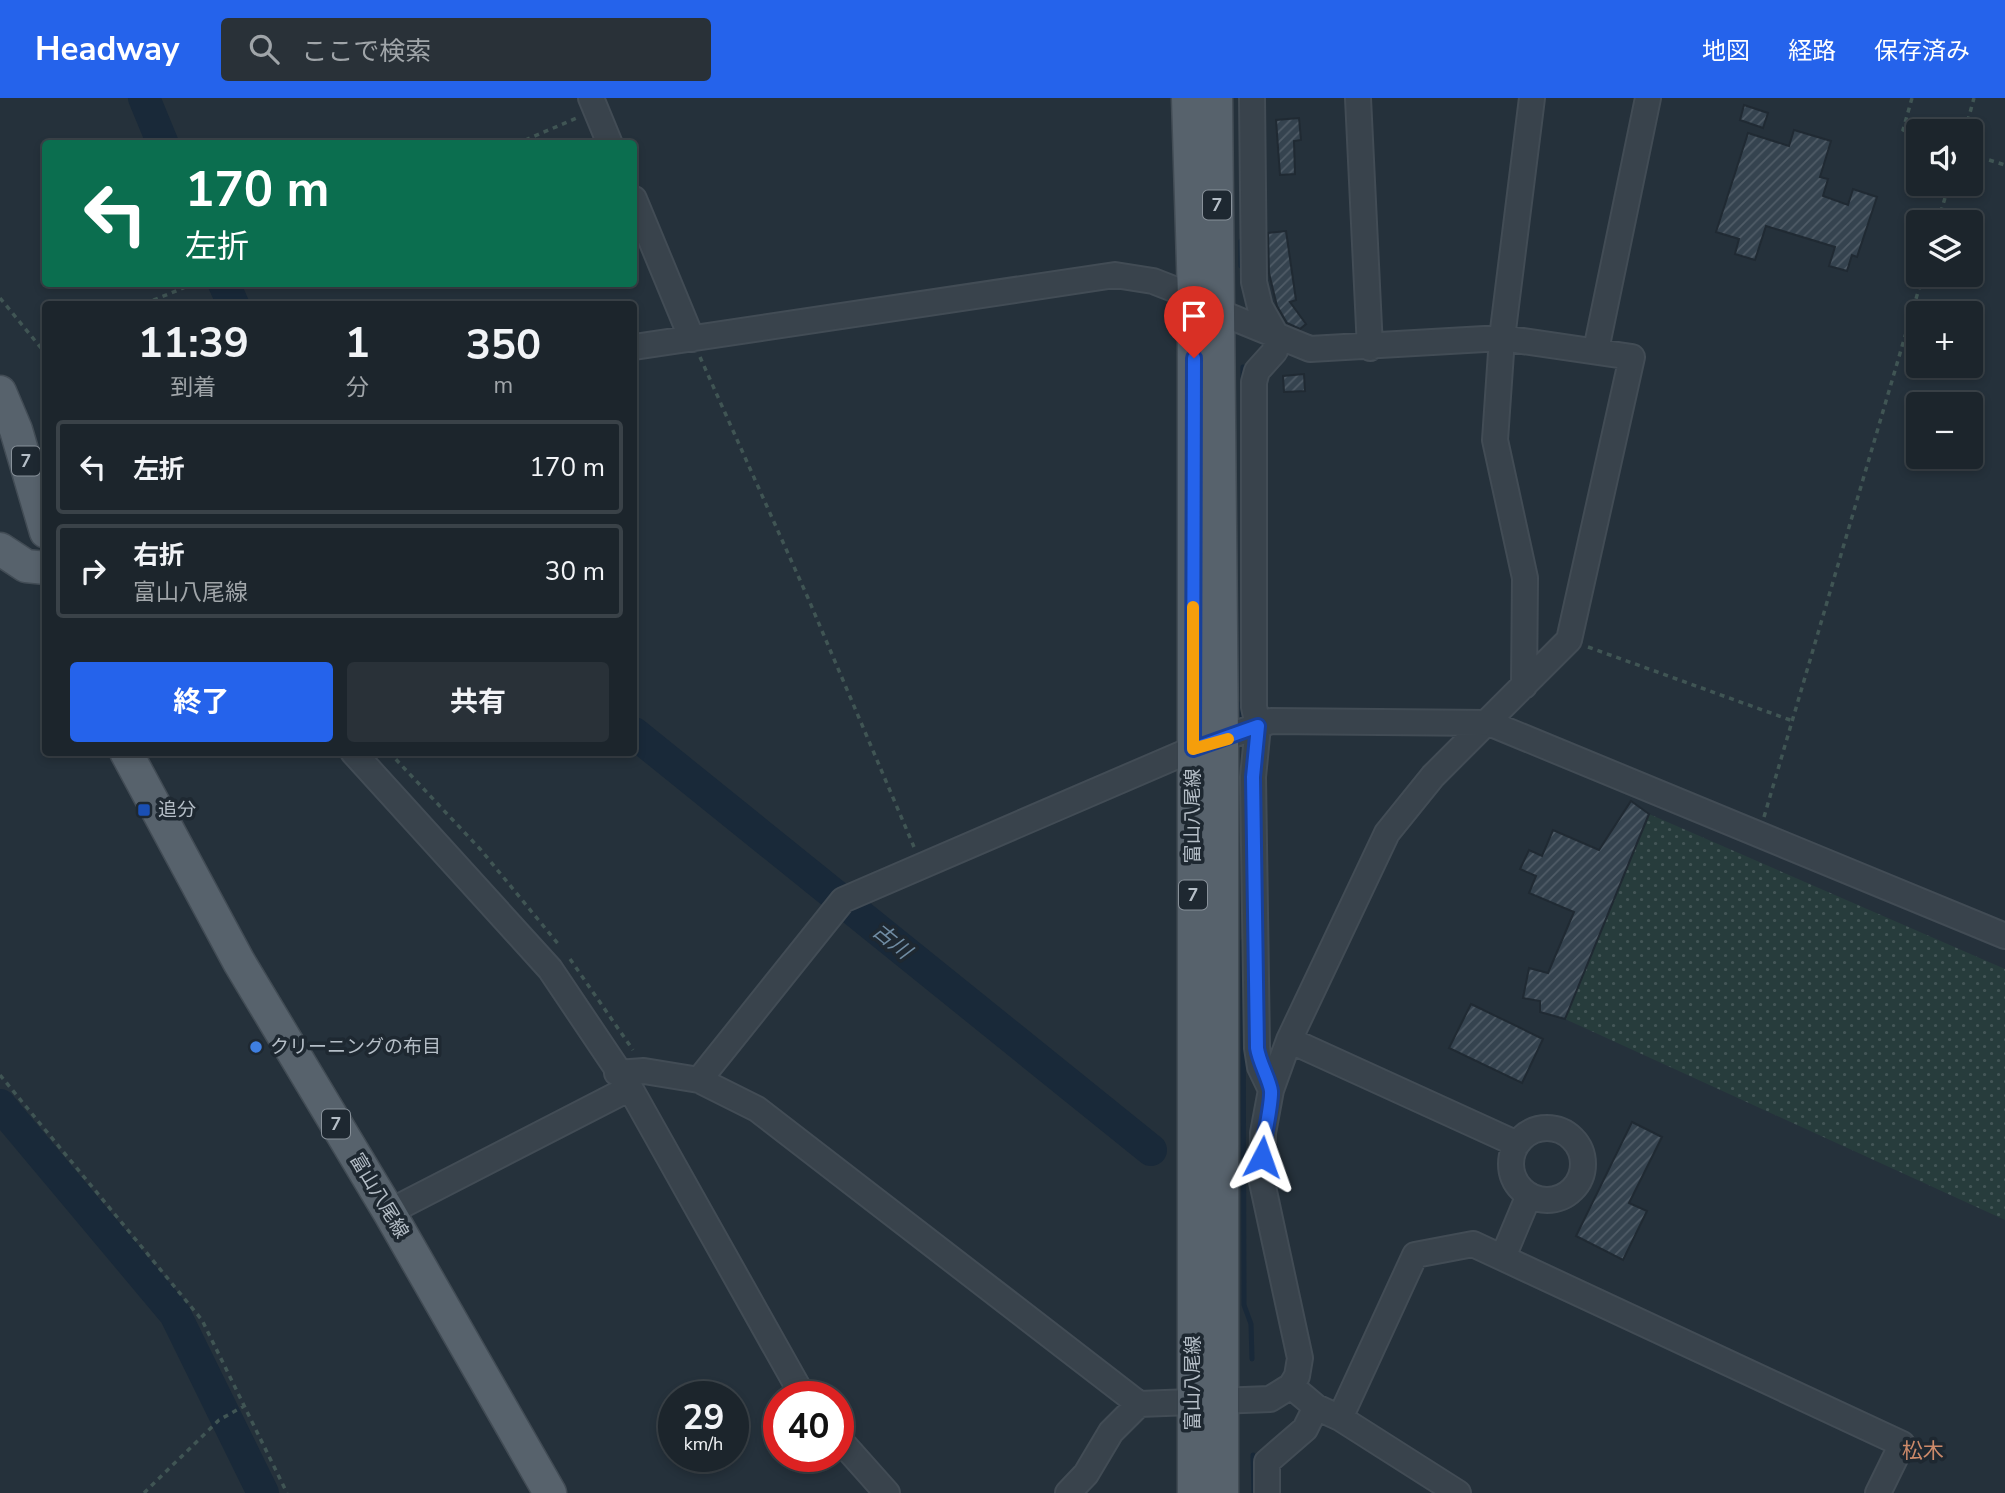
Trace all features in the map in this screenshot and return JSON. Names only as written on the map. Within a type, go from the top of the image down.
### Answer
[{"type":"main road","name":"富山八尾線","points":[[1188,98],[1206,305]]},
{"type":"main road","name":"富山八尾線","points":[[1216,98],[1206,305],[1208,1403],[1222,1493]]},
{"type":"main road","name":"7","points":[[0,392],[16,430],[42,518]]},
{"type":"main road","points":[[0,549],[26,566],[42,568]]},
{"type":"main road","name":"富山八尾線","points":[[127,756],[239,962],[389,1212],[550,1493]]},
{"type":"main road","name":"富山八尾線","points":[[1194,1493],[1208,1403]]},
{"type":"street","points":[[1252,98],[1254,282],[1260,307],[1276,335],[1275,351],[1257,371],[1254,382],[1254,707],[1258,726],[1253,777],[1257,1048],[1260,1068],[1271,1090]]},
{"type":"street","points":[[1358,98],[1370,348]]},
{"type":"street","points":[[1524,686],[1525,578],[1495,440],[1502,338],[1532,98]]},
{"type":"street","points":[[1596,350],[1648,98]]},
{"type":"street","points":[[593,104],[608,140]]},
{"type":"street","points":[[637,206],[692,339]]},
{"type":"street","points":[[389,1212],[643,1071],[698,1080],[757,1109],[1139,1404],[1270,1399],[1291,1386],[1297,1376],[1298,1346],[1262,1182],[1263,1133],[1271,1090],[1289,1040],[1387,833],[1433,776],[1489,723],[1569,640],[1632,357],[1502,338],[1370,348],[1310,349],[1153,281],[1115,275],[637,347]]},
{"type":"street","points":[[698,1080],[843,900],[921,865],[1271,721],[1489,723],[2005,936]]},
{"type":"street","points":[[357,756],[550,969],[624,1080],[795,1381]]},
{"type":"street","points":[[1289,1040],[1517,1144]]},
{"type":"street","points":[[1536,1130],[1560,1131],[1570,1137],[1582,1157],[1583,1169],[1572,1190],[1551,1200],[1529,1195],[1520,1188],[1511,1166],[1517,1144],[1536,1130]]},
{"type":"street","points":[[1503,1258],[1529,1195]]},
{"type":"street","points":[[1340,1418],[1415,1255],[1473,1244],[1902,1444],[1878,1493]]},
{"type":"street","points":[[1291,1386],[1316,1407],[1340,1418],[1458,1493]]},
{"type":"street","points":[[1069,1493],[1086,1474],[1111,1432],[1139,1404]]},
{"type":"street","points":[[1267,1493],[1267,1462],[1305,1429],[1316,1407]]},
{"type":"street","points":[[854,1456],[887,1493]]},
{"type":"path","points":[[1906,119],[1912,98]]},
{"type":"path","points":[[1968,119],[1974,98]]},
{"type":"path","points":[[524,140],[593,104]]},
{"type":"path","points":[[1983,158],[2005,164]]},
{"type":"path","points":[[151,301],[186,287]]},
{"type":"path","points":[[1758,836],[1920,287]]},
{"type":"path","points":[[0,298],[42,347]]},
{"type":"path","points":[[692,339],[808,598],[921,865]]},
{"type":"path","points":[[1569,640],[1793,721]]},
{"type":"path","points":[[0,1075],[202,1320],[287,1493]]},
{"type":"path","points":[[144,1493],[219,1420],[244,1406]]},
{"type":"green space","points":[[1649,814],[2005,969],[2005,1220],[1565,1019]]},
{"type":"building","points":[[1744,105],[1768,113],[1763,128],[1740,120]]},
{"type":"building","points":[[1299,118],[1301,140],[1294,141],[1295,174],[1280,175],[1276,120]]},
{"type":"building","points":[[1794,130],[1831,141],[1820,177],[1828,179],[1823,196],[1848,205],[1853,189],[1877,197],[1857,257],[1852,255],[1847,271],[1829,266],[1835,247],[1766,226],[1755,260],[1735,254],[1739,239],[1716,232],[1748,133],[1789,146]]},
{"type":"building","points":[[1286,231],[1296,300],[1290,302],[1306,324],[1300,329],[1287,323],[1277,306],[1269,273],[1268,233]]},
{"type":"building","points":[[1304,374],[1305,391],[1284,392],[1283,376]]},
{"type":"building","points":[[1631,801],[1649,814],[1565,1019],[1540,1012],[1540,1001],[1523,998],[1529,968],[1548,973],[1574,912],[1529,893],[1536,876],[1520,869],[1529,850],[1542,856],[1553,830],[1599,850]]},
{"type":"building","points":[[1471,1004],[1543,1039],[1522,1083],[1449,1048]]},
{"type":"building","points":[[1632,1122],[1662,1137],[1629,1203],[1647,1211],[1623,1260],[1576,1236]]},
{"type":"waterway","name":"古川","points":[[144,98],[161,140]]},
{"type":"waterway","points":[[1241,241],[1241,266]]},
{"type":"waterway","name":"古川","points":[[225,287],[232,301]]},
{"type":"waterway","points":[[1243,367],[1243,382]]},
{"type":"waterway","points":[[1242,703],[1242,723]]},
{"type":"waterway","name":"古川","points":[[637,735],[1151,1150]]},
{"type":"waterway","points":[[1243,941],[1244,1305],[1251,1324],[1252,1359]]},
{"type":"waterway","points":[[0,1105],[175,1314],[263,1493]]},
{"type":"waterway","points":[[1253,1455],[1254,1493]]},
{"type":"slow traffic","points":[[1193,607],[1193,749],[1228,739]]},
{"type":"place","name":"追分","points":[[144,810]]},
{"type":"place","name":"クリーニングの布目","points":[[256,1047]]},
{"type":"district","name":"松木","points":[[1923,1451]]},
{"type":"route","points":[[1194,358],[1193,749],[1222,741],[1258,726],[1253,777],[1257,1048],[1260,1068],[1271,1090],[1263,1133],[1262,1157]]}]
